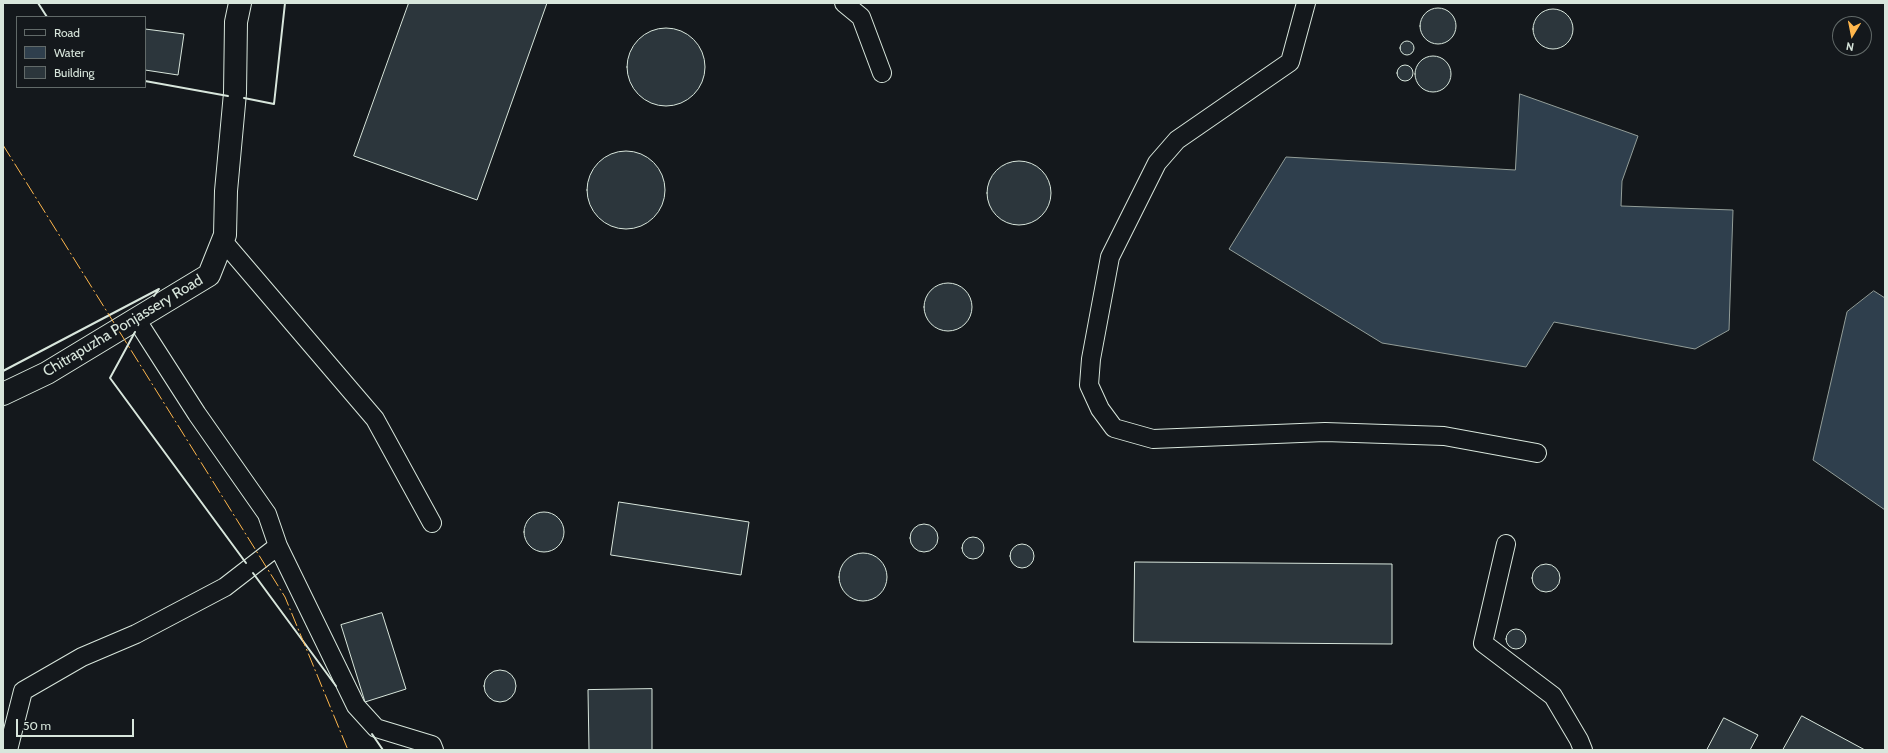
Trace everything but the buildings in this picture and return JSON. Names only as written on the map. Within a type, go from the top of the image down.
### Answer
[{"type":"main road","name":"Chitrapuzha Ponjassery Road","points":[[3,394],[47,373],[209,275],[225,235],[226,191],[235,93],[236,22],[240,3]]},
{"type":"street","points":[[844,3],[861,17],[882,73]]},
{"type":"street","points":[[1306,3],[1290,62],[1178,140],[1157,163],[1110,257],[1091,359],[1089,385],[1100,409],[1114,428],[1153,439],[1325,432],[1444,436],[1537,452]]},
{"type":"street","points":[[223,241],[375,419],[432,523]]},
{"type":"street","points":[[136,319],[197,414],[267,514],[278,546],[356,706],[376,728],[433,747]]},
{"type":"street","points":[[1506,544],[1483,644],[1553,696],[1579,740],[1582,750]]},
{"type":"street","points":[[8,750],[23,690],[82,657],[136,634],[225,587],[278,546]]},
{"type":"water","points":[[1520,94],[1638,136],[1622,181],[1621,206],[1733,210],[1729,330],[1695,349],[1554,322],[1526,367],[1382,343],[1229,249],[1286,157],[1515,170]]},
{"type":"water","points":[[1874,291],[1885,298],[1885,510],[1813,460],[1847,312]]},
{"type":"wall","points":[[38,3],[46,16]]},
{"type":"wall","points":[[244,98],[274,104],[285,3]]},
{"type":"wall","points":[[146,81],[228,96]]},
{"type":"wall","points":[[3,371],[159,289],[154,296]]},
{"type":"wall","points":[[135,332],[110,378],[246,563]]},
{"type":"wall","points":[[253,573],[336,686]]},
{"type":"wall","points":[[372,734],[383,750]]},
{"type":"power","points":[[3,145],[285,597],[348,750]]}]
